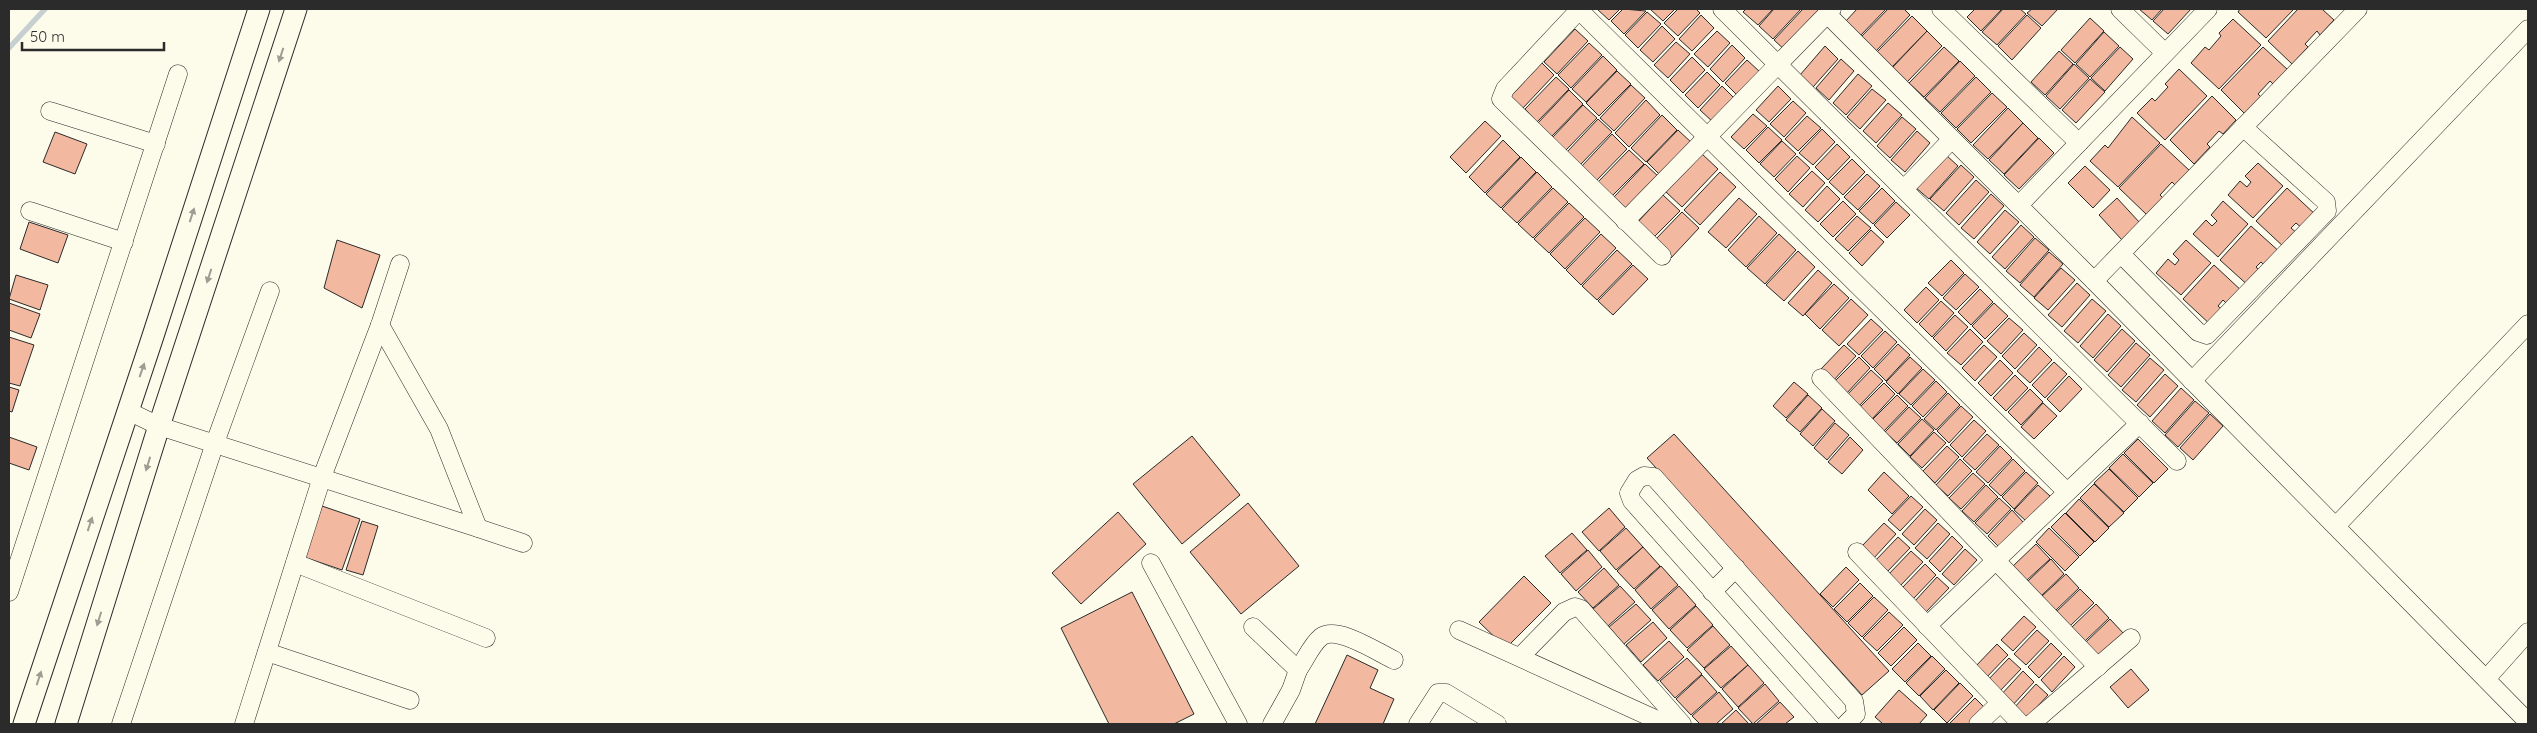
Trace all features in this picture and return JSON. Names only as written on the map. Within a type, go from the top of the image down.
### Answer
[{"type":"street","points":[[24,724],[259,9]]},
{"type":"street","points":[[66,724],[159,426],[296,9]]},
{"type":"street","points":[[1662,256],[1501,99],[1505,89],[1580,9],[1707,138],[2067,492]]},
{"type":"street","points":[[1722,9],[2178,461]]},
{"type":"street","points":[[1941,9],[2079,143]]},
{"type":"street","points":[[2120,9],[2165,53]]},
{"type":"street","points":[[2019,206],[2208,9]]},
{"type":"street","points":[[2094,281],[2358,9]]},
{"type":"street","points":[[1625,221],[1829,12],[2528,722]]},
{"type":"street","points":[[2192,381],[2528,29]]},
{"type":"street","points":[[9,592],[178,74]]},
{"type":"street","points":[[50,111],[156,144]]},
{"type":"street","points":[[2121,254],[2198,332],[2207,335],[2327,211],[2326,202],[2243,127]]},
{"type":"street","points":[[1904,189],[1952,139]]},
{"type":"street","points":[[30,211],[124,242]]},
{"type":"street","points":[[244,724],[322,477],[380,325],[400,264]]},
{"type":"street","points":[[121,724],[215,443],[270,291]]},
{"type":"street","points":[[2336,526],[2528,324]]},
{"type":"street","points":[[380,325],[439,429],[478,528]]},
{"type":"street","points":[[1820,378],[2098,667]]},
{"type":"street","points":[[128,411],[159,426],[523,543]]},
{"type":"street","points":[[1927,626],[2140,424]]},
{"type":"street","points":[[1830,724],[1632,502],[1629,493],[1637,480],[1644,476],[1654,477],[1854,701],[1856,714],[1846,724]]},
{"type":"street","points":[[1856,552],[2021,724]]},
{"type":"street","points":[[295,563],[486,638]]},
{"type":"street","points":[[1151,563],[1238,724]]},
{"type":"street","points":[[1712,592],[1736,568]]},
{"type":"street","points":[[1520,657],[1564,612],[1575,607],[1581,609],[1682,724]]},
{"type":"street","points":[[1253,627],[1298,670]]},
{"type":"street","points":[[1459,630],[1666,724]]},
{"type":"street","points":[[2486,679],[2528,632]]},
{"type":"street","points":[[1272,724],[1291,690],[1298,670],[1320,638],[1328,634],[1338,633],[1394,660]]},
{"type":"street","points":[[2031,724],[2131,638]]},
{"type":"street","points":[[267,652],[410,700]]},
{"type":"street","points":[[1418,724],[1438,693],[1446,694],[1497,724]]},
{"type":"street","points":[[1978,724],[2000,703]]},
{"type":"building","points":[[1597,9],[1620,9],[1609,20]]},
{"type":"building","points":[[1623,9],[1646,11],[1624,34],[1611,21]]},
{"type":"building","points":[[1650,9],[1675,9],[1663,21]]},
{"type":"building","points":[[1678,9],[1696,9],[1700,13],[1678,36],[1664,23]]},
{"type":"building","points":[[1746,9],[1773,9],[1758,25],[1743,12]]},
{"type":"building","points":[[1774,9],[1801,9],[1773,39],[1759,26]]},
{"type":"building","points":[[1803,9],[1822,9],[1786,51],[1774,40]]},
{"type":"building","points":[[1857,9],[1886,9],[1860,36],[1845,22]]},
{"type":"building","points":[[1888,9],[1904,9],[1910,15],[1876,51],[1861,37]]},
{"type":"building","points":[[1975,9],[2002,9],[1981,31],[1967,17]]},
{"type":"building","points":[[2003,9],[2020,9],[2026,14],[1997,45],[1982,32]]},
{"type":"building","points":[[2032,9],[2058,9],[2042,26],[2027,13]]},
{"type":"building","points":[[2139,9],[2162,9],[2152,20]]},
{"type":"building","points":[[2164,9],[2191,9],[2168,34],[2153,21]]},
{"type":"building","points":[[2240,9],[2294,9],[2266,38],[2238,12]]},
{"type":"building","points":[[2298,9],[2322,9],[2334,20],[2320,35],[2317,31],[2305,44],[2308,47],[2292,64],[2268,41]]},
{"type":"building","points":[[1647,12],[1661,24],[1638,48],[1625,35]]},
{"type":"building","points":[[1701,15],[1714,28],[1692,51],[1679,39]]},
{"type":"building","points":[[2027,15],[2041,28],[2012,60],[1998,46]]},
{"type":"building","points":[[1912,16],[1927,31],[1892,67],[1877,52]]},
{"type":"building","points":[[2090,18],[2104,31],[2075,63],[2061,50]]},
{"type":"building","points":[[2233,19],[2261,45],[2219,89],[2191,63],[2205,47],[2209,50],[2221,36],[2219,33]]},
{"type":"building","points":[[1662,26],[1675,39],[1653,62],[1640,50]]},
{"type":"building","points":[[1575,29],[1588,41],[1557,74],[1544,62]]},
{"type":"building","points":[[1717,31],[1730,43],[1708,67],[1694,54]]},
{"type":"building","points":[[1927,31],[1942,46],[1907,82],[1892,68]]},
{"type":"building","points":[[2104,32],[2119,46],[2090,77],[2076,64]]},
{"type":"building","points":[[1676,42],[1690,54],[1668,78],[1654,65]]},
{"type":"building","points":[[1589,43],[1602,55],[1571,88],[1558,75]]},
{"type":"building","points":[[1732,45],[1745,58],[1723,82],[1710,69]]},
{"type":"building","points":[[1825,46],[1838,59],[1813,87],[1800,75]]},
{"type":"building","points":[[1944,47],[1959,61],[1924,97],[1909,83]]},
{"type":"building","points":[[2120,47],[2133,59],[2105,91],[2091,78]]},
{"type":"building","points":[[2263,47],[2288,70],[2274,85],[2270,81],[2258,94],[2261,97],[2245,114],[2221,90]]},
{"type":"building","points":[[2059,51],[2073,64],[2045,95],[2031,82]]},
{"type":"building","points":[[1603,56],[1617,70],[1586,102],[1572,89]]},
{"type":"building","points":[[1692,57],[1705,70],[1683,93],[1670,80]]},
{"type":"building","points":[[1841,59],[1854,71],[1829,100],[1816,88]]},
{"type":"building","points":[[1747,60],[1760,72],[1738,96],[1725,83]]},
{"type":"building","points":[[1960,61],[1975,76],[1940,112],[1925,98]]},
{"type":"building","points":[[1542,63],[1554,75],[1523,108],[1511,96]]},
{"type":"building","points":[[2074,64],[2089,78],[2060,109],[2046,96]]},
{"type":"building","points":[[2179,69],[2207,96],[2165,140],[2137,113],[2152,98],[2155,101],[2168,87],[2165,84]]},
{"type":"building","points":[[1617,71],[1631,84],[1599,116],[1586,103]]},
{"type":"building","points":[[1707,72],[1720,85],[1698,108],[1685,95]]},
{"type":"building","points":[[1858,74],[1872,86],[1846,115],[1833,103]]},
{"type":"building","points":[[1556,77],[1569,89],[1537,122],[1525,109]]},
{"type":"building","points":[[1976,77],[1991,92],[1956,128],[1941,113]]},
{"type":"building","points":[[2090,79],[2105,92],[2076,123],[2062,110]]},
{"type":"building","points":[[1631,85],[1645,98],[1614,131],[1600,118]]},
{"type":"building","points":[[1722,86],[1735,99],[1713,122],[1700,110]]},
{"type":"building","points":[[1778,86],[1791,99],[1769,122],[1756,110]]},
{"type":"building","points":[[1872,89],[1886,100],[1860,129],[1847,117]]},
{"type":"building","points":[[1569,90],[1583,104],[1552,136],[1538,123]]},
{"type":"building","points":[[1992,93],[2007,107],[1971,143],[1957,129]]},
{"type":"building","points":[[2212,96],[2236,120],[2223,134],[2219,131],[2207,144],[2210,147],[2194,164],[2170,140]]},
{"type":"building","points":[[1646,100],[1660,115],[1629,147],[1615,133]]},
{"type":"building","points":[[1793,101],[1806,113],[1784,137],[1770,124]]},
{"type":"building","points":[[1888,103],[1902,115],[1876,143],[1863,131]]},
{"type":"building","points":[[1583,105],[1597,118],[1566,150],[1552,138]]},
{"type":"building","points":[[2008,108],[2023,123],[1988,159],[1973,145]]},
{"type":"building","points":[[1753,114],[1767,126],[1744,149],[1731,137]]},
{"type":"building","points":[[1662,115],[1677,130],[1646,162],[1631,148]]},
{"type":"building","points":[[1807,116],[1821,128],[1798,151],[1785,139]]},
{"type":"building","points":[[1902,117],[1916,129],[1890,158],[1877,146]]},
{"type":"building","points":[[2132,117],[2160,143],[2118,187],[2090,161],[2105,145],[2108,148]]},
{"type":"building","points":[[1598,119],[1612,132],[1580,165],[1567,152]]},
{"type":"building","points":[[1485,121],[1501,136],[1466,173],[1450,157]]},
{"type":"building","points":[[2023,123],[2038,138],[2004,174],[1989,160]]},
{"type":"building","points":[[1768,127],[1782,140],[1759,163],[1746,150]]},
{"type":"building","points":[[1822,129],[1835,142],[1813,165],[1799,153]]},
{"type":"building","points":[[1678,130],[1693,144],[1662,177],[1647,162]]},
{"type":"building","points":[[1917,131],[1930,143],[1905,172],[1891,160]]},
{"type":"building","points":[[55,132],[87,144],[75,174],[43,162]]},
{"type":"building","points":[[1612,134],[1627,149],[1596,181],[1581,167]]},
{"type":"building","points":[[2039,138],[2054,153],[2019,189],[2004,175]]},
{"type":"building","points":[[1503,140],[1520,157],[1485,193],[1469,177]]},
{"type":"building","points":[[1782,141],[1796,154],[1774,177],[1760,164]]},
{"type":"building","points":[[1837,144],[1850,157],[1828,180],[1815,167]]},
{"type":"building","points":[[2161,144],[2190,171],[2176,186],[2172,182],[2160,195],[2163,198],[2147,215],[2119,188]]},
{"type":"building","points":[[1629,150],[1644,164],[1612,196],[1598,182]]},
{"type":"building","points":[[1701,153],[1718,169],[1682,207],[1666,192]]},
{"type":"building","points":[[1945,154],[1958,166],[1929,199],[1915,187]]},
{"type":"building","points":[[1797,156],[1810,168],[1788,192],[1775,179]]},
{"type":"building","points":[[1521,157],[1536,172],[1501,208],[1486,194]]},
{"type":"building","points":[[1852,159],[1865,172],[1843,195],[1829,182]]},
{"type":"building","points":[[2258,163],[2283,186],[2253,218],[2228,195],[2240,181],[2247,187],[2251,182],[2245,176]]},
{"type":"building","points":[[1645,164],[1660,178],[1629,211],[1614,197]]},
{"type":"building","points":[[1961,165],[1974,177],[1944,211],[1930,199]]},
{"type":"building","points":[[2085,166],[2110,190],[2093,208],[2068,183]]},
{"type":"building","points":[[1812,171],[1825,183],[1803,207],[1789,194]]},
{"type":"building","points":[[1537,172],[1552,187],[1517,223],[1502,209]]},
{"type":"building","points":[[1720,172],[1736,187],[1700,225],[1684,210]]},
{"type":"building","points":[[1867,174],[1880,186],[1858,210],[1844,197]]},
{"type":"building","points":[[1976,180],[1989,192],[1959,225],[1946,213]]},
{"type":"building","points":[[1827,186],[1840,199],[1818,222],[1805,210]]},
{"type":"building","points":[[1553,188],[1568,202],[1533,238],[1518,224]]},
{"type":"building","points":[[1882,188],[1895,201],[1873,224],[1859,211]]},
{"type":"building","points":[[2287,188],[2317,216],[2304,230],[2296,223],[2291,228],[2299,235],[2286,249],[2256,221]]},
{"type":"building","points":[[1991,194],[2004,206],[1974,239],[1961,228]]},
{"type":"building","points":[[1663,195],[1680,211],[1652,239],[1636,224]]},
{"type":"building","points":[[1739,198],[1757,214],[1726,248],[1708,232]]},
{"type":"building","points":[[2117,198],[2140,223],[2122,240],[2099,215]]},
{"type":"building","points":[[1843,201],[1856,214],[1833,237],[1820,224]]},
{"type":"building","points":[[2223,201],[2248,224],[2218,257],[2193,234],[2206,220],[2212,226],[2217,221],[2211,215]]},
{"type":"building","points":[[1896,202],[1910,215],[1887,238],[1874,225]]},
{"type":"building","points":[[1569,203],[1584,217],[1549,253],[1534,239]]},
{"type":"building","points":[[2005,210],[2019,222],[1990,254],[1977,242]]},
{"type":"building","points":[[1682,212],[1699,228],[1671,258],[1654,241]]},
{"type":"building","points":[[1759,216],[1777,233],[1746,267],[1728,250]]},
{"type":"building","points":[[1857,216],[1871,228],[1848,251],[1835,239]]},
{"type":"building","points":[[1585,218],[1600,232],[1565,269],[1550,254]]},
{"type":"building","points":[[29,222],[68,235],[58,263],[20,249]]},
{"type":"building","points":[[2021,225],[2034,237],[2005,269],[1992,257]]},
{"type":"building","points":[[2251,226],[2282,254],[2268,269],[2261,262],[2256,267],[2263,274],[2251,288],[2220,260]]},
{"type":"building","points":[[1871,230],[1884,242],[1862,266],[1849,253]]},
{"type":"building","points":[[1601,234],[1616,248],[1581,285],[1566,270]]},
{"type":"building","points":[[1779,234],[1796,250],[1765,284],[1747,268]]},
{"type":"building","points":[[2035,238],[2049,250],[2020,283],[2006,271]]},
{"type":"building","points":[[337,240],[380,255],[362,308],[324,288]]},
{"type":"building","points":[[2186,240],[2211,263],[2181,295],[2156,273],[2168,259],[2175,265],[2179,260],[2173,254]]},
{"type":"building","points":[[1617,250],[1632,264],[1597,300],[1582,286]]},
{"type":"building","points":[[1798,251],[1815,267],[1784,301],[1766,285]]},
{"type":"building","points":[[2049,252],[2063,264],[2034,297],[2020,285]]},
{"type":"building","points":[[1951,260],[1964,273],[1942,296],[1928,283]]},
{"type":"building","points":[[1633,265],[1648,279],[1613,315],[1598,301]]},
{"type":"building","points":[[2214,265],[2244,293],[2231,308],[2223,300],[2218,306],[2226,313],[2213,327],[2183,299]]},
{"type":"building","points":[[2061,268],[2075,280],[2048,310],[2034,298]]},
{"type":"building","points":[[1818,270],[1832,283],[1803,316],[1788,303]]},
{"type":"building","points":[[1965,274],[1979,287],[1956,310],[1943,298]]},
{"type":"building","points":[[16,275],[48,285],[40,310],[9,299]]},
{"type":"building","points":[[2077,283],[2090,295],[2062,327],[2048,315]]},
{"type":"building","points":[[1834,284],[1849,298],[1820,329],[1805,314]]},
{"type":"building","points":[[1926,287],[1939,300],[1917,323],[1904,310]]},
{"type":"building","points":[[1980,289],[1993,302],[1971,325],[1958,312]]},
{"type":"building","points":[[1851,299],[1868,315],[1839,346],[1822,330]]},
{"type":"building","points":[[2092,299],[2106,311],[2078,343],[2064,331]]},
{"type":"building","points":[[1941,301],[1954,313],[1932,337],[1919,324]]},
{"type":"building","points":[[9,303],[40,314],[31,338],[9,330]]},
{"type":"building","points":[[1994,303],[2008,316],[1985,339],[1972,326]]},
{"type":"building","points":[[2108,314],[2121,326],[2093,358],[2080,346]]},
{"type":"building","points":[[1955,315],[1968,327],[1946,351],[1933,338]]},
{"type":"building","points":[[2009,318],[2023,330],[2001,354],[1987,341]]},
{"type":"building","points":[[1871,319],[1883,330],[1859,355],[1847,344]]},
{"type":"building","points":[[1970,329],[1983,342],[1961,365],[1947,353]]},
{"type":"building","points":[[2122,329],[2135,341],[2107,372],[2094,360]]},
{"type":"building","points":[[1885,331],[1897,342],[1873,368],[1861,356]]},
{"type":"building","points":[[2024,333],[2037,345],[2015,369],[2002,356]]},
{"type":"building","points":[[9,337],[34,345],[20,386],[9,383]]},
{"type":"building","points":[[2136,343],[2150,355],[2121,387],[2108,375]]},
{"type":"building","points":[[1898,344],[1910,355],[1886,381],[1874,369]]},
{"type":"building","points":[[1844,345],[1856,356],[1832,382],[1820,370]]},
{"type":"building","points":[[1984,345],[1997,357],[1975,381],[1962,368]]},
{"type":"building","points":[[2039,347],[2052,360],[2030,383],[2017,371]]},
{"type":"building","points":[[1859,357],[1870,368],[1846,394],[1834,382]]},
{"type":"building","points":[[1910,357],[1922,368],[1898,394],[1886,382]]},
{"type":"building","points":[[2150,358],[2164,370],[2136,402],[2122,390]]},
{"type":"building","points":[[2000,360],[2013,373],[1991,396],[1978,383]]},
{"type":"building","points":[[2054,362],[2067,374],[2045,398],[2032,385]]},
{"type":"building","points":[[1923,369],[1935,380],[1911,405],[1899,394]]},
{"type":"building","points":[[1871,370],[1883,381],[1859,406],[1847,395]]},
{"type":"building","points":[[2165,374],[2178,386],[2150,417],[2137,405]]},
{"type":"building","points":[[2015,375],[2028,388],[2006,411],[1993,398]]},
{"type":"building","points":[[2069,376],[2082,389],[2060,412],[2047,399]]},
{"type":"building","points":[[1936,381],[1947,392],[1923,417],[1912,406]]},
{"type":"building","points":[[1794,382],[1808,394],[1786,418],[1773,406]]},
{"type":"building","points":[[1884,383],[1895,394],[1872,419],[1859,408]]},
{"type":"building","points":[[9,387],[19,390],[12,412],[9,411]]},
{"type":"building","points":[[2181,388],[2194,400],[2165,433],[2152,421]]},
{"type":"building","points":[[2030,389],[2043,402],[2021,425],[2008,412]]},
{"type":"building","points":[[1948,393],[1960,405],[1936,430],[1924,419]]},
{"type":"building","points":[[1808,395],[1822,408],[1800,432],[1786,420]]},
{"type":"building","points":[[1897,395],[1908,406],[1884,431],[1872,420]]},
{"type":"building","points":[[2195,401],[2209,413],[2178,447],[2165,435]]},
{"type":"building","points":[[2043,403],[2057,416],[2034,439],[2021,427]]},
{"type":"building","points":[[1961,406],[1973,417],[1949,443],[1937,431]]},
{"type":"building","points":[[1909,407],[1921,418],[1897,443],[1885,432]]},
{"type":"building","points":[[1822,409],[1835,421],[1813,446],[1800,434]]},
{"type":"building","points":[[2210,414],[2223,426],[2193,460],[2180,448]]},
{"type":"building","points":[[1922,419],[1934,430],[1910,456],[1898,444]]},
{"type":"building","points":[[1974,420],[1986,431],[1962,457],[1950,445]]},
{"type":"building","points":[[1835,423],[1849,435],[1827,460],[1814,448]]},
{"type":"building","points":[[1934,432],[1946,443],[1922,468],[1910,457]]},
{"type":"building","points":[[1674,434],[1889,671],[1862,695],[1647,458]]},
{"type":"building","points":[[1987,434],[1999,445],[1975,470],[1963,459]]},
{"type":"building","points":[[1192,436],[1240,495],[1182,544],[1133,484]]},
{"type":"building","points":[[9,437],[37,447],[29,470],[9,463]]},
{"type":"building","points":[[1850,437],[1863,450],[1842,474],[1828,462]]},
{"type":"building","points":[[2138,439],[2168,469],[2154,483],[2124,453]]},
{"type":"building","points":[[1947,446],[1959,457],[1935,483],[1923,471]]},
{"type":"building","points":[[2000,446],[2012,458],[1988,483],[1976,472]]},
{"type":"building","points":[[2123,454],[2153,483],[2139,497],[2109,468]]},
{"type":"building","points":[[1960,459],[1972,471],[1948,496],[1936,485]]},
{"type":"building","points":[[2013,459],[2025,471],[2001,496],[1989,485]]},
{"type":"building","points":[[2109,469],[2138,498],[2124,512],[2094,483]]},
{"type":"building","points":[[1884,472],[1909,496],[1892,514],[1868,490]]},
{"type":"building","points":[[2026,472],[2038,483],[2014,509],[2002,497]]},
{"type":"building","points":[[1973,473],[1985,484],[1961,509],[1949,498]]},
{"type":"building","points":[[2094,484],[2124,513],[2109,527],[2080,498]]},
{"type":"building","points":[[1986,485],[1998,497],[1974,522],[1962,511]]},
{"type":"building","points":[[2038,485],[2050,496],[2026,521],[2014,510]]},
{"type":"building","points":[[1911,496],[1923,507],[1900,531],[1888,520]]},
{"type":"building","points":[[1999,498],[2011,509],[1987,534],[1975,523]]},
{"type":"building","points":[[2079,499],[2109,528],[2095,542],[2066,513]]},
{"type":"building","points":[[1248,503],[1299,566],[1241,614],[1190,552]]},
{"type":"building","points":[[322,506],[360,519],[342,570],[304,557]]},
{"type":"building","points":[[1609,508],[1625,527],[1599,551],[1582,532]]},
{"type":"building","points":[[1925,509],[1937,520],[1914,545],[1902,534]]},
{"type":"building","points":[[2012,510],[2023,522],[1999,547],[1988,536]]},
{"type":"building","points":[[1118,512],[1146,544],[1081,604],[1052,573]]},
{"type":"building","points":[[2065,513],[2094,542],[2080,556],[2051,527]]},
{"type":"building","points":[[362,521],[378,526],[363,575],[346,570]]},
{"type":"building","points":[[1884,523],[1896,534],[1873,559],[1861,547]]},
{"type":"building","points":[[1938,523],[1950,534],[1927,559],[1915,548]]},
{"type":"building","points":[[1626,528],[1643,547],[1616,570],[1600,551]]},
{"type":"building","points":[[2049,528],[2079,557],[2065,571],[2036,542]]},
{"type":"building","points":[[1572,533],[1587,550],[1560,573],[1545,556]]},
{"type":"building","points":[[1952,536],[1963,547],[1940,572],[1929,561]]},
{"type":"building","points":[[1898,537],[1910,548],[1887,572],[1875,561]]},
{"type":"building","points":[[2036,544],[2050,559],[2026,581],[2012,567]]},
{"type":"building","points":[[1643,547],[1660,566],[1634,589],[1617,571]]},
{"type":"building","points":[[1965,549],[1977,560],[1954,585],[1942,574]]},
{"type":"building","points":[[1588,550],[1602,567],[1576,591],[1561,574]]},
{"type":"building","points":[[1911,551],[1923,562],[1900,586],[1888,575]]},
{"type":"building","points":[[2051,559],[2064,574],[2040,597],[2027,582]]},
{"type":"building","points":[[1925,564],[1936,575],[1913,599],[1902,588]]},
{"type":"building","points":[[1661,566],[1678,585],[1651,609],[1635,590]]},
{"type":"building","points":[[1846,567],[1859,580],[1833,607],[1820,594]]},
{"type":"building","points":[[1604,568],[1619,585],[1593,608],[1578,592]]},
{"type":"building","points":[[2066,574],[2079,588],[2055,611],[2042,596]]},
{"type":"building","points":[[1524,576],[1551,603],[1506,648],[1479,622]]},
{"type":"building","points":[[1937,577],[1949,588],[1926,612],[1915,601]]},
{"type":"building","points":[[1860,583],[1873,596],[1847,622],[1834,609]]},
{"type":"building","points":[[1620,586],[1635,602],[1608,626],[1593,609]]},
{"type":"building","points":[[1679,586],[1696,605],[1669,629],[1652,610]]},
{"type":"building","points":[[2080,589],[2094,603],[2070,626],[2056,612]]},
{"type":"building","points":[[1132,592],[1194,714],[1174,724],[1109,724],[1061,628]]},
{"type":"building","points":[[1874,597],[1888,610],[1862,637],[1848,623]]},
{"type":"building","points":[[1636,604],[1651,620],[1624,644],[1609,627]]},
{"type":"building","points":[[2096,604],[2109,618],[2085,641],[2072,627]]},
{"type":"building","points":[[1696,606],[1713,625],[1687,648],[1670,630]]},
{"type":"building","points":[[1889,612],[1903,625],[1877,651],[1863,638]]},
{"type":"building","points":[[2024,616],[2036,627],[2013,651],[2001,640]]},
{"type":"building","points":[[2110,619],[2124,634],[2100,657],[2086,642]]},
{"type":"building","points":[[1653,622],[1667,638],[1641,662],[1626,645]]},
{"type":"building","points":[[1713,626],[1730,645],[1704,668],[1687,650]]},
{"type":"building","points":[[1904,627],[1917,640],[1891,666],[1878,653]]},
{"type":"building","points":[[2037,630],[2049,641],[2026,665],[2014,654]]},
{"type":"building","points":[[1669,641],[1684,657],[1658,681],[1643,665]]},
{"type":"building","points":[[1918,643],[1931,656],[1905,682],[1892,669]]},
{"type":"building","points":[[2051,643],[2062,654],[2039,678],[2028,667]]},
{"type":"building","points":[[1997,644],[2008,655],[1985,679],[1974,668]]},
{"type":"building","points":[[1731,646],[1748,665],[1721,688],[1704,669]]},
{"type":"building","points":[[1347,655],[1378,670],[1370,688],[1394,699],[1383,724],[1315,724]]},
{"type":"building","points":[[1932,656],[1945,669],[1919,696],[1906,683]]},
{"type":"building","points":[[2064,656],[2075,667],[2052,692],[2041,680]]},
{"type":"building","points":[[1687,658],[1702,674],[1675,698],[1660,681]]},
{"type":"building","points":[[2009,658],[2021,669],[1998,693],[1986,682]]},
{"type":"building","points":[[1748,665],[1764,683],[1738,707],[1722,689]]},
{"type":"building","points":[[2131,669],[2149,690],[2128,708],[2110,687]]},
{"type":"building","points":[[1946,670],[1959,683],[1933,710],[1920,696]]},
{"type":"building","points":[[2023,671],[2034,682],[2011,707],[2000,696]]},
{"type":"building","points":[[1702,675],[1717,692],[1691,715],[1676,699]]},
{"type":"building","points":[[1960,683],[1973,696],[1947,723],[1934,710]]},
{"type":"building","points":[[1765,684],[1779,701],[1753,724],[1738,708]]},
{"type":"building","points":[[2036,684],[2048,695],[2025,720],[2013,709]]},
{"type":"building","points":[[1899,690],[1927,715],[1919,724],[1883,724],[1875,717]]},
{"type":"building","points":[[1719,692],[1733,709],[1716,724],[1700,724],[1692,716]]},
{"type":"building","points":[[1975,698],[1988,711],[1974,724],[1949,724]]},
{"type":"building","points":[[1780,702],[1794,717],[1785,724],[1756,724]]},
{"type":"building","points":[[1736,710],[1749,724],[1721,724]]},
{"type":"waterway","points":[[9,48],[45,9]]}]
